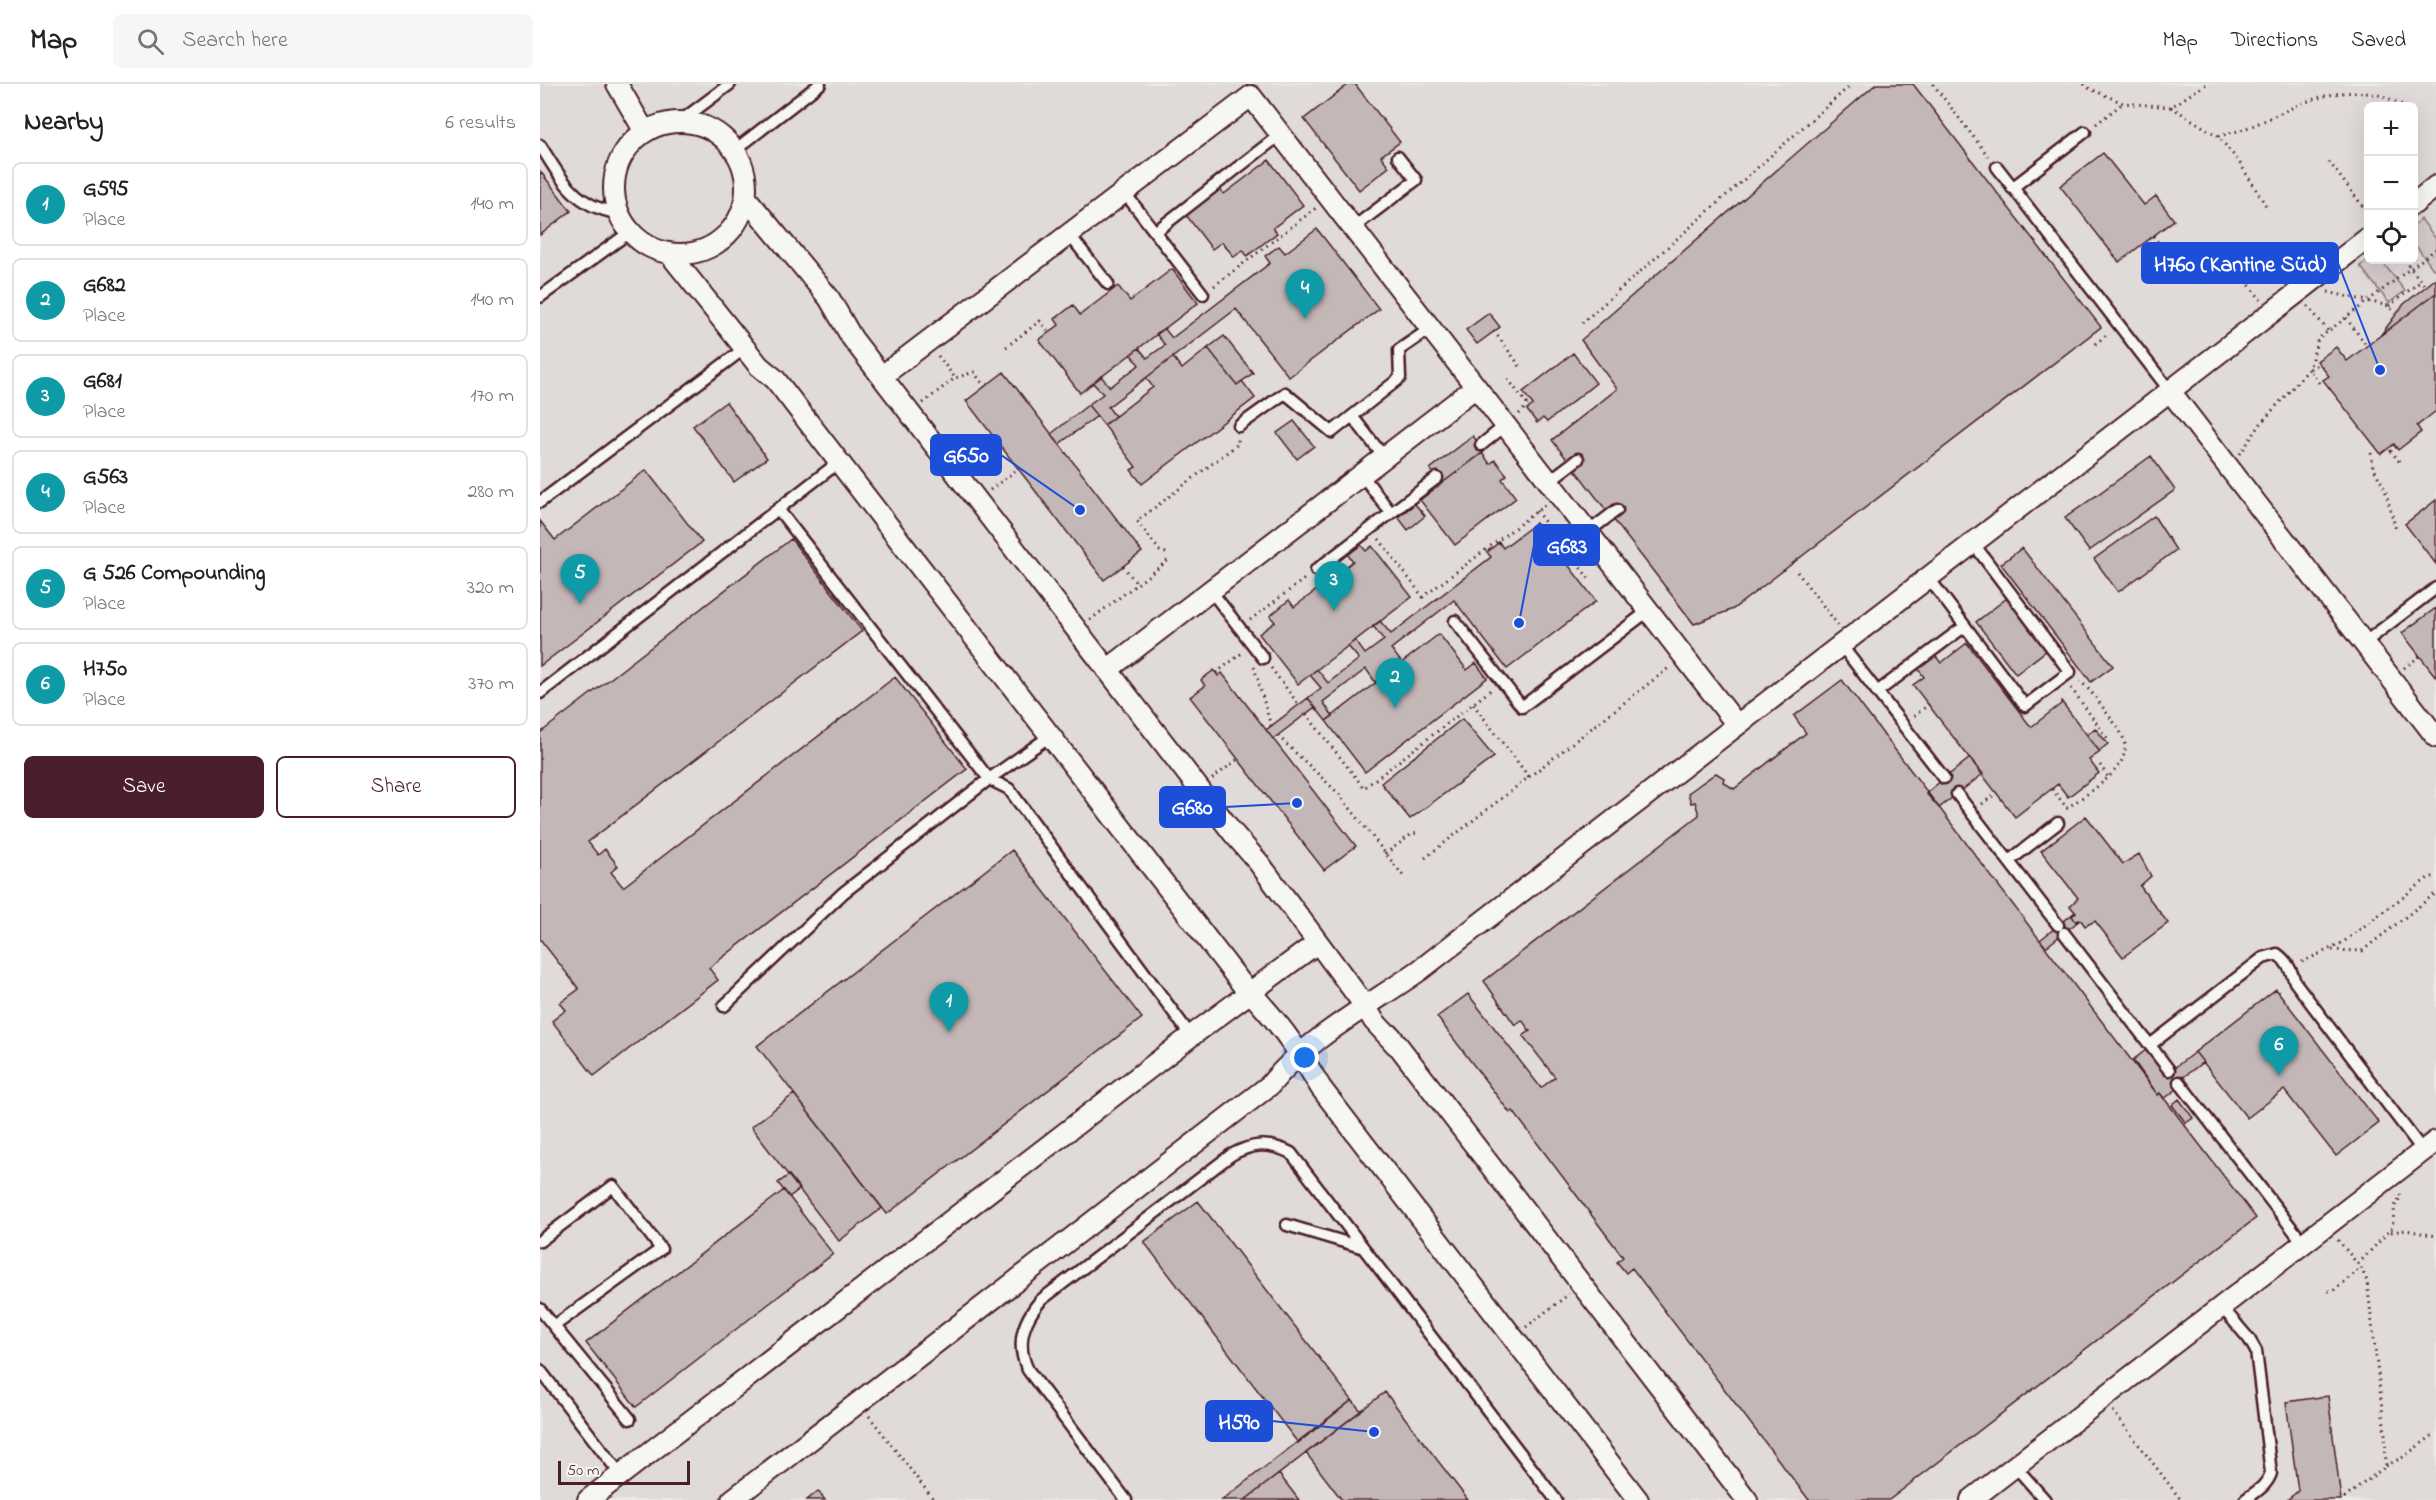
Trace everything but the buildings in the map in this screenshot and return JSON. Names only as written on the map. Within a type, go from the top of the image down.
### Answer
[{"type":"street","points":[[617,84],[645,132]]},
{"type":"street","points":[[882,376],[1251,96],[1737,725]]},
{"type":"street","points":[[678,123],[706,128],[722,137],[735,150],[743,168],[746,198],[743,211],[735,225],[712,247],[697,252],[669,254],[653,249],[630,232],[619,214],[615,197],[615,179],[621,160],[629,147],[645,132],[663,124],[678,123]]},
{"type":"street","points":[[2418,201],[2436,186]]},
{"type":"street","points":[[746,198],[829,298],[852,338],[1199,789],[1274,882],[1374,1021],[1396,1045],[1746,1500]]},
{"type":"street","points":[[732,1500],[1270,1085],[1300,1055],[1365,1006],[1420,970],[2364,241]]},
{"type":"street","points":[[669,254],[745,348],[775,379],[1300,1055],[1321,1088],[1638,1500]]},
{"type":"street","points":[[1107,670],[1476,387]]},
{"type":"street","points":[[2170,391],[2436,737]]},
{"type":"street","points":[[588,1500],[1191,1036],[1317,943]]},
{"type":"street","points":[[1270,1085],[1291,1078],[1307,1080],[1321,1088]]},
{"type":"street","points":[[1971,1500],[2429,1146]]},
{"type":"lane","points":[[678,123],[730,84]]},
{"type":"lane","points":[[735,150],[820,84]]},
{"type":"lane","points":[[2012,188],[2085,132]]},
{"type":"lane","points":[[1155,232],[1281,134]]},
{"type":"lane","points":[[540,145],[565,183],[579,198],[619,214]]},
{"type":"lane","points":[[1354,227],[1416,180],[1398,157]]},
{"type":"lane","points":[[1996,167],[2170,391]]},
{"type":"lane","points":[[1124,192],[1203,294]]},
{"type":"lane","points":[[540,297],[630,232]]},
{"type":"lane","points":[[1069,234],[1108,284]]},
{"type":"lane","points":[[1239,426],[1285,393],[1332,432],[1400,378],[1399,350],[1431,327]]},
{"type":"lane","points":[[540,502],[745,348]]},
{"type":"lane","points":[[1352,416],[1384,457]]},
{"type":"lane","points":[[1481,445],[1506,425]]},
{"type":"lane","points":[[1554,488],[1578,459]]},
{"type":"lane","points":[[540,693],[839,462]]},
{"type":"lane","points":[[1362,475],[1391,513]]},
{"type":"lane","points":[[1316,570],[1437,478]]},
{"type":"lane","points":[[778,508],[990,779],[1009,789],[1191,1036]]},
{"type":"lane","points":[[1588,532],[1617,510]]},
{"type":"lane","points":[[1928,577],[2025,706],[2066,674],[1973,543]]},
{"type":"lane","points":[[2364,643],[2436,588]]},
{"type":"lane","points":[[1211,591],[1263,658]]},
{"type":"lane","points":[[1455,621],[1522,707],[1648,611]]},
{"type":"lane","points":[[1877,692],[1965,626]]},
{"type":"lane","points":[[1841,645],[1944,778]]},
{"type":"lane","points":[[724,1006],[843,893],[1050,735]]},
{"type":"lane","points":[[1957,794],[2169,1070]]},
{"type":"lane","points":[[2009,861],[2058,823]]},
{"type":"lane","points":[[2150,1045],[2263,958],[2277,954],[2290,968],[2295,982],[2429,1146]]},
{"type":"lane","points":[[2179,1082],[2304,1244]]},
{"type":"lane","points":[[1126,1500],[1035,1381],[1024,1362],[1022,1331],[1033,1309],[1041,1300],[1231,1155],[1241,1149],[1261,1143],[1270,1144],[1291,1153],[1556,1500]]},
{"type":"lane","points":[[540,1241],[613,1186],[661,1249],[554,1326]]},
{"type":"lane","points":[[1287,1226],[1361,1247]]},
{"type":"lane","points":[[2221,1306],[2249,1339],[2256,1351],[2271,1473],[2264,1486],[2245,1500]]},
{"type":"lane","points":[[540,1309],[630,1419]]},
{"type":"lane","points":[[540,1370],[621,1475]]},
{"type":"lane","points":[[2015,1466],[2045,1500]]},
{"type":"path","points":[[1582,323],[1852,84]]},
{"type":"path","points":[[1933,84],[1996,167]]},
{"type":"path","points":[[2084,84],[2088,88],[2123,103],[2171,107],[2218,136],[2240,162],[2268,210]]},
{"type":"path","points":[[2171,107],[2206,84]]},
{"type":"path","points":[[2218,136],[2242,131],[2303,101],[2339,92],[2374,94],[2395,102]]},
{"type":"path","points":[[2085,132],[2123,103]]},
{"type":"path","points":[[2329,162],[2366,210]]},
{"type":"path","points":[[1203,294],[1330,197]]},
{"type":"path","points":[[2153,236],[2166,254]]},
{"type":"path","points":[[2220,247],[2255,292]]},
{"type":"path","points":[[2319,383],[2309,369],[2318,339],[2436,249]]},
{"type":"path","points":[[2408,264],[2425,286]]},
{"type":"path","points":[[2389,306],[2421,281]]},
{"type":"path","points":[[2302,290],[2389,306],[2395,314]]},
{"type":"path","points":[[2302,290],[2328,331]]},
{"type":"path","points":[[2346,318],[2367,346]]},
{"type":"path","points":[[1006,347],[1040,321],[1049,333]]},
{"type":"path","points":[[2095,344],[2118,326]]},
{"type":"path","points":[[1494,331],[1522,369]]},
{"type":"path","points":[[943,362],[955,378]]},
{"type":"path","points":[[2226,464],[2240,453],[2262,422],[2309,369],[2320,364]]},
{"type":"path","points":[[910,413],[955,378],[974,372],[985,387]]},
{"type":"path","points":[[1508,379],[1530,408]]},
{"type":"path","points":[[1166,553],[1160,551],[1137,520],[1238,444],[1239,426]]},
{"type":"path","points":[[2396,447],[2391,451],[2401,464]]},
{"type":"path","points":[[2371,453],[2373,467],[2385,489],[2396,530]]},
{"type":"path","points":[[977,500],[1018,468]]},
{"type":"path","points":[[1371,528],[1423,597],[1536,511],[1554,488]]},
{"type":"path","points":[[1536,511],[1591,581]]},
{"type":"path","points":[[1077,630],[1170,559]]},
{"type":"path","points":[[1123,566],[1137,584]]},
{"type":"path","points":[[1240,628],[1316,570]]},
{"type":"path","points":[[1797,572],[1836,622]]},
{"type":"path","points":[[1216,673],[1253,645]]},
{"type":"path","points":[[1425,858],[1683,657]]},
{"type":"path","points":[[1271,726],[1253,665],[1263,658],[1299,705]]},
{"type":"path","points":[[2066,674],[2108,739],[2106,742]]},
{"type":"path","points":[[2052,789],[2067,808],[2109,777],[2122,762],[2125,753],[2125,742],[2119,729],[2088,687],[2066,674]]},
{"type":"path","points":[[1306,714],[1364,788],[1502,682]]},
{"type":"path","points":[[1473,704],[1529,777]]},
{"type":"path","points":[[1903,724],[1929,704]]},
{"type":"path","points":[[1278,735],[1339,794],[1404,877]]},
{"type":"path","points":[[1199,789],[1238,759]]},
{"type":"path","points":[[2100,765],[2109,777]]},
{"type":"path","points":[[1971,812],[1996,793]]},
{"type":"path","points":[[1385,854],[1412,834],[1418,833]]},
{"type":"path","points":[[2290,968],[2330,950],[2428,878],[2436,876]]},
{"type":"path","points":[[2330,950],[2363,952],[2427,903],[2436,893]]},
{"type":"path","points":[[2358,1264],[2392,1228],[2396,1206],[2401,1196],[2387,1177]]},
{"type":"path","points":[[2326,1226],[2361,1268],[2367,1281],[2385,1433],[2386,1466]]},
{"type":"path","points":[[2390,1232],[2406,1230],[2436,1236]]},
{"type":"path","points":[[2328,1291],[2333,1291],[2361,1268]]},
{"type":"path","points":[[1513,1337],[1581,1285]]},
{"type":"path","points":[[2103,1398],[2181,1500]]},
{"type":"path","points":[[859,1402],[934,1500]]},
{"type":"path","points":[[2342,1500],[2386,1466],[2403,1457],[2436,1433]]},
{"type":"shaded area","points":[[540,84],[2436,84],[2436,1500],[540,1500]]},
{"type":"shaded area","points":[[2421,219],[2436,239],[2436,267],[2433,269],[2418,248],[2418,222]]},
{"type":"shaded area","points":[[2364,263],[2384,264],[2405,291],[2389,303],[2360,266]]},
{"type":"place","name":"G563","points":[[1305,319]]},
{"type":"place","name":"H760 (Kantine Süd)","points":[[2380,370]]},
{"type":"place","name":"G650","points":[[1080,510]]},
{"type":"place","name":"G 526 Compounding","points":[[580,604]]},
{"type":"place","name":"G681","points":[[1334,611]]},
{"type":"place","name":"G683","points":[[1519,623]]},
{"type":"place","name":"G682","points":[[1395,708]]},
{"type":"place","name":"G680","points":[[1297,803]]},
{"type":"place","name":"G595","points":[[949,1032]]},
{"type":"place","name":"H750","points":[[2279,1076]]},
{"type":"place","name":"H590","points":[[1374,1432]]}]
